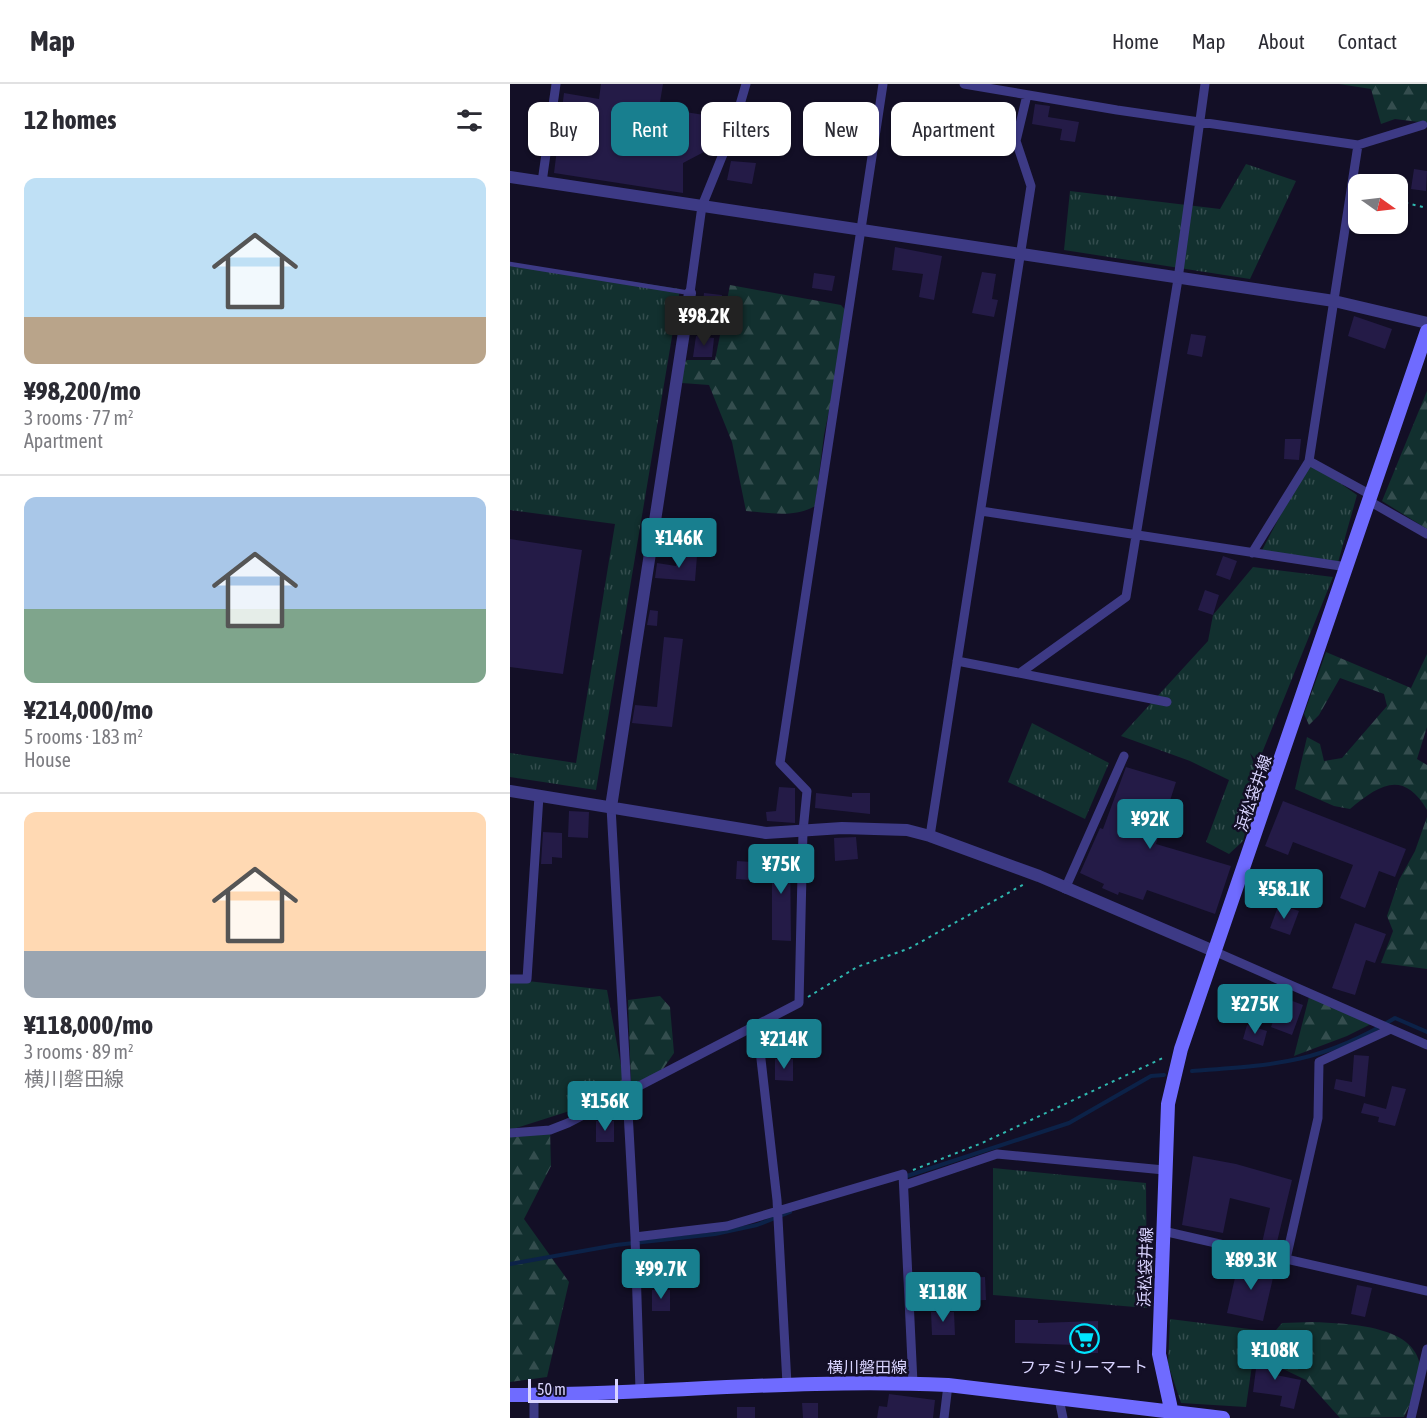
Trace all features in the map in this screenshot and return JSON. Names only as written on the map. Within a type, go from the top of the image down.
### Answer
[{"type":"main road","name":"浜松袋井線","points":[[1172,1415],[1159,1354],[1168,1104],[1181,1049],[1427,331]]},
{"type":"main road","name":"横川磐田線","points":[[510,1395],[787,1384],[913,1383],[948,1385],[1172,1415],[1223,1418]]},
{"type":"street","points":[[542,182],[556,84]]},
{"type":"street","points":[[640,1390],[635,1237],[610,807],[702,206],[732,132],[746,84]]},
{"type":"street","points":[[510,1133],[550,1130],[799,1003],[803,831],[807,791],[780,762],[883,84]]},
{"type":"street","points":[[964,84],[1358,145],[1423,124]]},
{"type":"street","points":[[1020,673],[1126,597],[1178,279],[1205,84]]},
{"type":"street","points":[[930,836],[1031,186],[1016,141],[1027,95]]},
{"type":"street","points":[[1252,553],[1309,461],[1358,145]]},
{"type":"street","points":[[510,177],[1334,301],[1427,324]]},
{"type":"street","points":[[1309,461],[1427,534]]},
{"type":"street","points":[[981,511],[1347,567]]},
{"type":"street","points":[[957,661],[1167,702]]},
{"type":"street","points":[[1065,889],[1124,756]]},
{"type":"street","points":[[510,791],[765,833],[842,828],[886,828],[930,836],[1039,876],[1427,1045]]},
{"type":"street","points":[[510,979],[527,980],[539,796]]},
{"type":"street","points":[[757,1024],[777,1211],[787,1384]]},
{"type":"street","points":[[1286,1258],[1318,1118],[1318,1062],[1391,1029]]},
{"type":"street","points":[[905,1185],[997,1154],[1164,1170]]},
{"type":"street","points":[[635,1237],[727,1226],[903,1174],[913,1383]]},
{"type":"street","points":[[1163,1230],[1427,1291]]},
{"type":"street","points":[[1411,1418],[1427,1349]]},
{"type":"street","points":[[944,1418],[948,1385]]},
{"type":"street","points":[[534,1394],[534,1418]]},
{"type":"street","points":[[1059,1399],[1063,1418]]},
{"type":"lane","points":[[510,264],[690,292]]},
{"type":"path","points":[[1408,203],[1427,208]]},
{"type":"path","points":[[799,1003],[857,967],[910,948],[1039,876]]},
{"type":"path","points":[[903,1174],[982,1143],[1181,1049]]},
{"type":"green space","points":[[1339,84],[1427,84],[1427,123],[1395,119],[1381,124],[1371,89]]},
{"type":"green space","points":[[1246,164],[1296,181],[1250,279],[1064,250],[1070,191],[1220,209]]},
{"type":"green space","points":[[510,263],[680,289],[596,790],[510,777],[510,753],[576,763],[615,524],[510,510]]},
{"type":"green space","points":[[730,285],[841,305],[849,314],[824,435],[815,506],[807,510],[782,514],[746,511],[732,442],[709,385],[682,383],[683,364],[687,360],[715,360]]},
{"type":"green space","points":[[1427,391],[1427,529],[1382,501]]},
{"type":"green space","points":[[1309,461],[1357,495],[1337,566],[1260,554]]},
{"type":"green space","points":[[1253,567],[1333,577],[1258,763],[1250,753],[1259,778],[1243,841],[1229,854],[1206,842],[1229,780],[1190,761],[1121,736],[1208,641],[1213,615]]},
{"type":"green space","points":[[1326,652],[1411,688],[1427,654],[1427,727],[1417,759],[1427,765],[1427,810],[1418,797],[1400,785],[1381,788],[1350,809],[1334,806],[1295,789],[1307,737],[1320,744],[1324,761],[1342,758],[1387,706],[1384,694],[1340,678],[1319,715],[1309,725],[1304,714]]},
{"type":"green space","points":[[1032,723],[1109,763],[1085,819],[1008,782]]},
{"type":"green space","points":[[1427,817],[1427,969],[1381,963],[1393,931],[1387,916],[1399,880],[1415,851]]},
{"type":"green space","points":[[510,979],[607,990],[626,1093],[510,1130]]},
{"type":"green space","points":[[1310,993],[1375,1022],[1347,1036],[1294,1056]]},
{"type":"green space","points":[[660,996],[670,1007],[674,1053],[658,1076],[631,1083],[628,1000]]},
{"type":"green space","points":[[550,1130],[551,1166],[524,1219],[569,1282],[547,1377],[510,1382],[510,1133]]},
{"type":"green space","points":[[993,1168],[1146,1183],[1147,1308],[993,1295]]},
{"type":"green space","points":[[1170,1319],[1257,1330],[1246,1407],[1181,1403],[1168,1364]]},
{"type":"green space","points":[[1313,1322],[1364,1326],[1398,1337],[1411,1347],[1419,1360],[1420,1378],[1404,1417],[1340,1418],[1306,1380],[1281,1368],[1282,1348],[1265,1343],[1282,1323]]},
{"type":"building","points":[[601,84],[663,84],[660,102],[611,102],[611,156],[689,156],[689,113],[701,114],[701,154],[683,163],[683,193],[554,173],[556,156],[599,156],[599,102],[563,102],[564,93],[599,99]]},
{"type":"building","points":[[1035,104],[1050,106],[1048,117],[1079,122],[1075,142],[1060,140],[1062,129],[1032,124]]},
{"type":"building","points":[[731,161],[756,163],[752,184],[727,180]]},
{"type":"building","points":[[1414,169],[1427,171],[1426,191],[1411,189]]},
{"type":"building","points":[[895,247],[942,256],[934,300],[919,297],[923,274],[892,270]]},
{"type":"building","points":[[982,272],[996,274],[992,299],[998,300],[994,317],[972,313]]},
{"type":"building","points":[[814,273],[835,276],[832,291],[812,288]]},
{"type":"building","points":[[704,293],[722,295],[720,314],[702,311]]},
{"type":"building","points":[[1354,316],[1392,329],[1385,349],[1348,336]]},
{"type":"building","points":[[1191,334],[1206,336],[1202,357],[1187,354]]},
{"type":"building","points":[[696,336],[714,338],[712,357],[693,357]]},
{"type":"building","points":[[1285,439],[1301,439],[1299,460],[1284,459]]},
{"type":"building","points":[[510,539],[582,550],[563,674],[510,667]]},
{"type":"building","points":[[677,553],[697,556],[695,581],[655,578],[657,563],[676,566]]},
{"type":"building","points":[[1223,556],[1237,561],[1230,580],[1216,575]]},
{"type":"building","points":[[1205,590],[1219,595],[1213,615],[1198,610]]},
{"type":"building","points":[[650,610],[658,611],[657,626],[647,625]]},
{"type":"building","points":[[664,637],[683,639],[672,727],[632,723],[635,705],[657,707]]},
{"type":"building","points":[[1126,767],[1176,782],[1156,844],[1231,866],[1215,914],[1147,890],[1143,900],[1119,892],[1118,895],[1102,888],[1104,884],[1080,873],[1100,828],[1103,829]]},
{"type":"building","points":[[779,787],[795,788],[795,823],[767,821],[766,812],[776,811]]},
{"type":"building","points":[[816,793],[852,797],[852,793],[870,793],[870,814],[815,808]]},
{"type":"building","points":[[1283,801],[1406,849],[1395,877],[1379,871],[1365,908],[1340,898],[1353,865],[1293,842],[1288,855],[1265,846]]},
{"type":"building","points":[[569,811],[589,812],[588,838],[568,837]]},
{"type":"building","points":[[543,832],[562,833],[562,858],[552,857],[552,864],[541,864]]},
{"type":"building","points":[[856,837],[858,859],[835,861],[834,838]]},
{"type":"building","points":[[772,849],[790,849],[791,941],[772,940]]},
{"type":"building","points":[[737,861],[752,862],[750,880],[736,879]]},
{"type":"building","points":[[1279,904],[1299,911],[1290,935],[1270,928]]},
{"type":"building","points":[[1355,923],[1386,934],[1375,963],[1366,960],[1355,995],[1332,988]]},
{"type":"building","points":[[1250,988],[1262,992],[1256,1011],[1244,1007]]},
{"type":"building","points":[[1282,997],[1303,1005],[1292,1035],[1271,1027]]},
{"type":"building","points":[[1247,1025],[1267,1031],[1263,1046],[1243,1039]]},
{"type":"building","points":[[1354,1055],[1369,1056],[1365,1097],[1334,1089],[1336,1079],[1352,1082]]},
{"type":"building","points":[[775,1059],[793,1059],[793,1081],[775,1080]]},
{"type":"building","points":[[1392,1086],[1406,1089],[1395,1126],[1378,1122],[1379,1117],[1361,1113],[1364,1103],[1386,1109]]},
{"type":"building","points":[[596,1121],[614,1121],[614,1142],[596,1142]]},
{"type":"building","points":[[1193,1156],[1236,1164],[1292,1180],[1276,1246],[1262,1243],[1270,1208],[1230,1198],[1223,1233],[1182,1225]]},
{"type":"building","points":[[671,1257],[689,1257],[689,1278],[671,1278]]},
{"type":"building","points":[[1239,1260],[1275,1269],[1263,1321],[1227,1313]]},
{"type":"building","points":[[985,1277],[986,1300],[963,1301],[962,1278]]},
{"type":"building","points":[[1357,1285],[1372,1288],[1365,1317],[1351,1314]]},
{"type":"building","points":[[652,1290],[670,1290],[670,1311],[652,1311]]},
{"type":"building","points":[[931,1312],[954,1312],[955,1335],[932,1335]]},
{"type":"building","points":[[1015,1320],[1038,1320],[1038,1323],[1098,1321],[1098,1353],[1075,1353],[1075,1345],[1015,1343]]},
{"type":"building","points":[[1258,1353],[1279,1356],[1276,1375],[1301,1380],[1294,1409],[1280,1406],[1282,1396],[1253,1392]]},
{"type":"building","points":[[889,1394],[935,1400],[933,1418],[877,1418],[879,1406],[887,1407]]},
{"type":"building","points":[[802,1403],[818,1403],[818,1418],[803,1418]]},
{"type":"building","points":[[737,1407],[755,1407],[755,1418],[737,1418]]},
{"type":"waterway","points":[[1192,1071],[1249,1067],[1320,1053],[1368,1033],[1395,1018],[1427,1032]]},
{"type":"waterway","points":[[904,1177],[1069,1123],[1151,1076],[1164,1075]]},
{"type":"waterway","points":[[510,1264],[616,1245],[715,1234],[757,1225],[790,1212]]},
{"type":"place","name":"ファミリーマート","points":[[1084,1339]]}]
